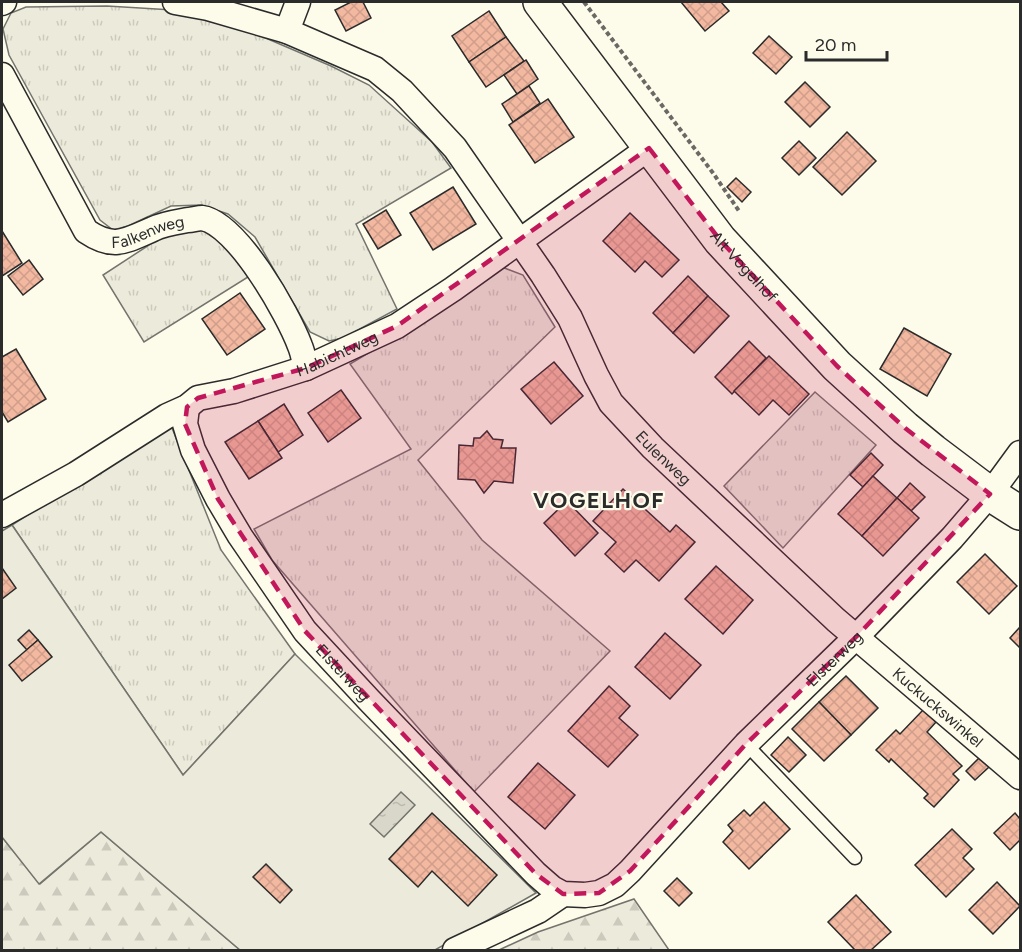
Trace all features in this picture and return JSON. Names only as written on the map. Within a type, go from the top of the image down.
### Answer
[{"type":"main road","name":"Alt Vogelhof","points":[[540,2],[720,240],[901,432],[990,494]]},
{"type":"main road","points":[[990,494],[1020,513]]},
{"type":"street","points":[[175,2],[208,8],[287,31],[375,69],[402,91],[455,148],[518,240]]},
{"type":"street","points":[[287,31],[298,2]]},
{"type":"street","name":"Falkenweg","points":[[2,75],[86,231],[99,240],[117,244],[138,237],[154,228],[176,222],[202,218],[220,226],[249,256],[286,316],[300,346],[306,368]]},
{"type":"street","name":"Habichtweg","points":[[2,515],[76,474],[167,416],[187,407],[198,398],[234,391],[306,368],[397,326],[453,289],[649,147]]},
{"type":"street","name":"Eulenweg","points":[[518,240],[570,318],[611,403],[653,448],[836,620],[857,636]]},
{"type":"street","name":"Elsterweg","points":[[187,407],[185,424],[193,450],[218,499],[240,536],[305,631],[545,883],[563,894],[599,894],[615,885],[746,744],[857,636],[952,538],[990,494],[1020,453]]},
{"type":"street","name":"Kuckuckswinkel","points":[[857,636],[1020,777]]},
{"type":"street","points":[[455,951],[537,911],[563,894]]},
{"type":"lane","points":[[746,744],[855,858]]},
{"type":"path","points":[[584,2],[713,173],[740,213]]},
{"type":"highlighted area","points":[[649,148],[720,240],[837,366],[905,428],[990,494],[857,636],[746,744],[630,871],[599,893],[563,894],[536,874],[305,631],[218,499],[185,424],[187,407],[198,398],[306,368],[397,326]]},
{"type":"green space","points":[[107,6],[173,10],[261,36],[369,85],[432,142],[451,168],[356,224],[397,309],[343,338],[329,341],[310,332],[255,237],[228,214],[201,205],[171,206],[128,226],[113,230],[100,220],[9,55],[3,29],[11,13],[26,7]]},
{"type":"green space","points":[[199,228],[228,247],[248,277],[144,342],[103,275],[169,232]]},
{"type":"green space","points":[[499,266],[523,275],[555,327],[418,460],[482,540],[610,651],[474,792],[272,560],[254,529],[411,449],[350,364],[415,325]]},
{"type":"green space","points":[[815,392],[876,445],[783,548],[724,486]]},
{"type":"green space","points":[[170,423],[221,550],[295,654],[183,775],[12,525]]},
{"type":"green space","points":[[12,525],[183,775],[295,654],[536,893],[435,950],[240,950],[101,832],[39,884],[2,837],[2,531]]},
{"type":"green space","points":[[101,832],[240,950],[2,950],[2,837],[40,884]]},
{"type":"green space","points":[[634,899],[669,950],[499,950],[538,932]]},
{"type":"water","points":[[401,792],[415,805],[384,837],[370,824]]},
{"type":"building","points":[[351,2],[363,2],[371,18],[346,31],[335,10]]},
{"type":"building","points":[[681,2],[721,2],[729,11],[705,31]]},
{"type":"building","points":[[489,11],[506,37],[469,62],[452,36]]},
{"type":"building","points":[[769,36],[792,57],[776,74],[753,53]]},
{"type":"building","points":[[506,37],[524,61],[486,87],[469,62]]},
{"type":"building","points":[[526,60],[538,79],[517,94],[504,75]]},
{"type":"building","points":[[805,82],[830,107],[810,127],[785,102]]},
{"type":"building","points":[[529,86],[540,103],[513,122],[502,104]]},
{"type":"building","points":[[548,99],[574,137],[535,163],[509,125]]},
{"type":"building","points":[[847,132],[876,161],[842,195],[813,167]]},
{"type":"building","points":[[799,141],[816,158],[799,175],[782,158]]},
{"type":"building","points":[[736,178],[751,192],[742,202],[727,187]]},
{"type":"building","points":[[453,187],[476,224],[433,250],[410,213]]},
{"type":"building","points":[[386,210],[401,235],[378,249],[363,224]]},
{"type":"building","points":[[630,213],[679,260],[662,277],[645,261],[635,272],[603,241]]},
{"type":"building","points":[[2,231],[22,263],[2,276]]},
{"type":"building","points":[[29,260],[43,279],[23,295],[8,276]]},
{"type":"building","points":[[688,276],[708,296],[673,333],[653,313]]},
{"type":"building","points":[[240,293],[265,329],[227,355],[202,319]]},
{"type":"building","points":[[708,296],[729,316],[694,353],[673,333]]},
{"type":"building","points":[[904,328],[951,354],[927,396],[880,369]]},
{"type":"building","points":[[749,341],[766,358],[732,394],[715,377]]},
{"type":"building","points":[[16,349],[46,399],[8,422],[2,412],[2,357]]},
{"type":"building","points":[[769,356],[809,394],[789,415],[773,400],[759,415],[734,391]]},
{"type":"building","points":[[554,362],[583,396],[551,424],[521,389]]},
{"type":"building","points":[[341,390],[361,418],[328,442],[308,413]]},
{"type":"building","points":[[284,404],[303,435],[278,452],[258,421]]},
{"type":"building","points":[[258,421],[282,458],[249,479],[225,442]]},
{"type":"building","points":[[487,431],[493,439],[503,440],[501,448],[516,448],[513,483],[494,481],[484,493],[475,480],[458,479],[459,445],[473,446],[474,438],[480,438]]},
{"type":"building","points":[[871,453],[883,465],[863,487],[850,475]]},
{"type":"building","points":[[873,476],[897,498],[862,536],[838,514]]},
{"type":"building","points":[[910,483],[925,497],[911,511],[897,498]]},
{"type":"building","points":[[623,489],[670,532],[676,525],[695,542],[659,581],[636,560],[624,572],[605,554],[616,542],[593,521]]},
{"type":"building","points":[[897,498],[919,518],[883,556],[862,536]]},
{"type":"building","points":[[567,501],[598,533],[575,556],[544,523]]},
{"type":"building","points":[[985,554],[1017,586],[989,614],[957,582]]},
{"type":"building","points":[[716,566],[753,600],[723,634],[685,599]]},
{"type":"building","points":[[2,568],[16,588],[2,599]]},
{"type":"building","points":[[1020,627],[1020,648],[1010,638]]},
{"type":"building","points":[[29,630],[38,640],[27,650],[18,640]]},
{"type":"building","points":[[665,633],[701,665],[670,699],[635,667]]},
{"type":"building","points":[[38,640],[52,657],[22,681],[9,665]]},
{"type":"building","points":[[846,676],[878,708],[851,735],[819,702]]},
{"type":"building","points":[[609,686],[630,706],[619,718],[638,735],[608,767],[568,731]]},
{"type":"building","points":[[819,702],[851,735],[824,761],[792,729]]},
{"type":"building","points":[[923,710],[936,722],[927,732],[962,766],[953,774],[959,780],[934,807],[924,798],[928,794],[891,759],[889,762],[876,750],[896,730],[900,734]]},
{"type":"building","points":[[788,737],[806,755],[789,772],[771,755]]},
{"type":"building","points":[[979,758],[989,767],[975,780],[966,771]]},
{"type":"building","points":[[538,763],[575,795],[545,829],[508,797]]},
{"type":"building","points":[[764,802],[790,829],[749,869],[723,842],[733,831],[728,825],[744,810],[750,816]]},
{"type":"building","points":[[432,813],[497,875],[468,906],[432,871],[418,887],[389,859]]},
{"type":"building","points":[[1015,813],[1020,819],[1020,840],[1010,850],[994,833]]},
{"type":"building","points":[[952,829],[972,849],[963,858],[974,869],[946,897],[915,865]]},
{"type":"building","points":[[266,864],[292,890],[280,903],[253,877]]},
{"type":"building","points":[[677,878],[692,893],[679,906],[664,891]]},
{"type":"building","points":[[997,882],[1020,906],[993,934],[969,910]]},
{"type":"building","points":[[856,895],[891,932],[871,950],[855,950],[828,922]]},
{"type":"district","name":"VOGELHOF","points":[[599,500]]}]
